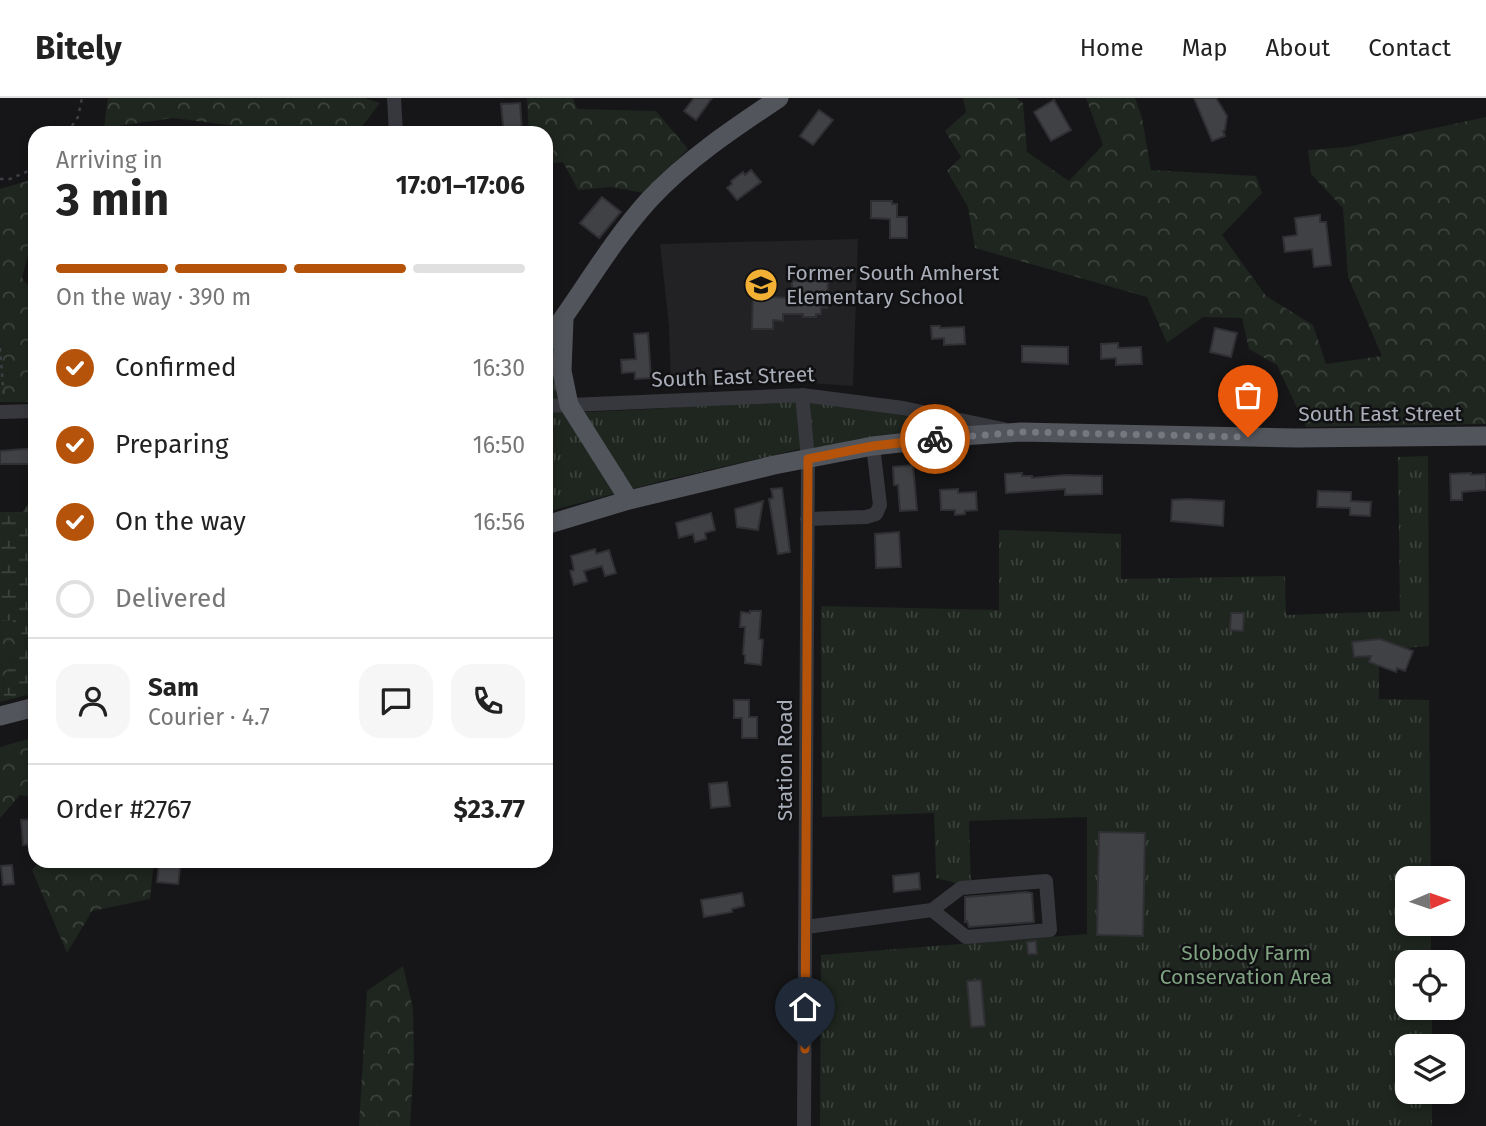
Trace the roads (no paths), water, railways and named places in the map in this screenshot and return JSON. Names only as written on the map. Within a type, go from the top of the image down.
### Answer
[{"type":"main road","points":[[553,333],[627,226],[657,191],[694,159],[779,98]]},
{"type":"main road","points":[[564,318],[562,371],[569,405],[629,500]]},
{"type":"main road","name":"South East Street","points":[[553,523],[629,500],[873,446],[1021,432],[1297,438],[1486,436]]},
{"type":"main road","points":[[0,716],[28,709]]},
{"type":"street","points":[[394,98],[396,126]]},
{"type":"street","name":"South East Street","points":[[553,406],[802,395],[904,408],[1021,432]]},
{"type":"street","name":"Station Road","points":[[802,395],[808,459],[804,1126]]},
{"type":"street","points":[[2,412],[28,411]]},
{"type":"street","points":[[807,519],[866,517],[876,514],[880,505],[873,446]]},
{"type":"street","points":[[806,927],[932,910],[961,888],[1046,881],[1050,930],[966,937],[932,910]]},
{"type":"place","name":"Former South Amherst Elementary School","points":[[761,285]]},
{"type":"park label","name":"Slobody Farm Conservation Area","points":[[1246,965]]}]
